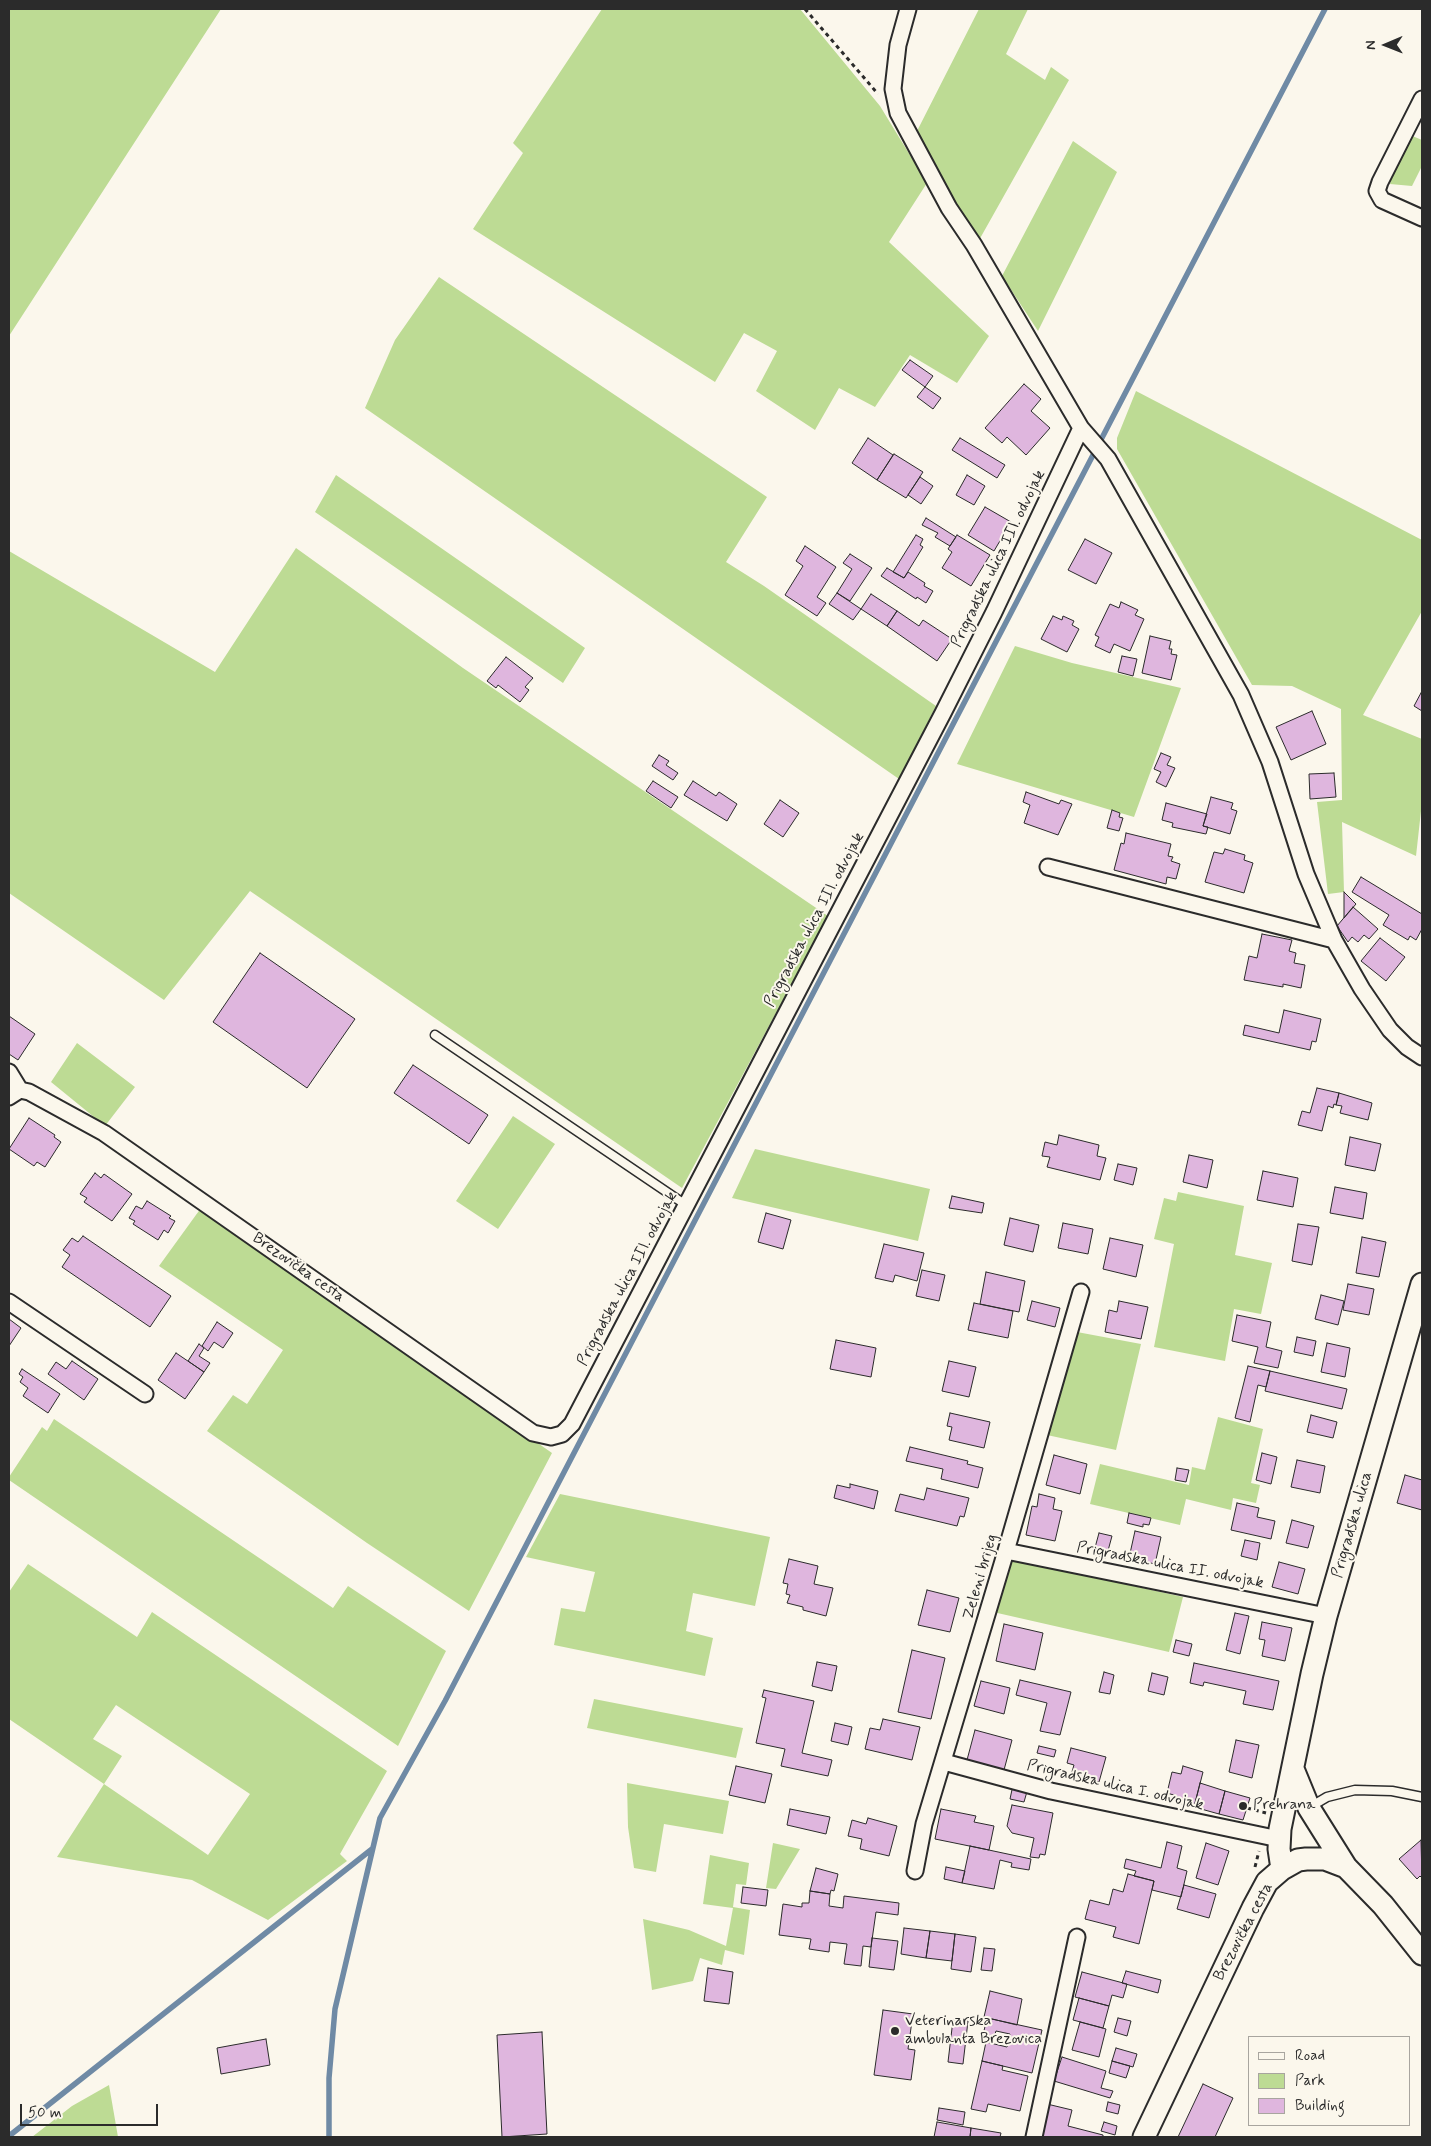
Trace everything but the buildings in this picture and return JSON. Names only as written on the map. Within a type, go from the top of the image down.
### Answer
[{"type":"main road","name":"Prigradska ulica","points":[[1282,1869],[1279,1839],[1292,1769],[1326,1616],[1422,1284]]},
{"type":"main road","points":[[1292,1769],[1308,1808],[1346,1867]]},
{"type":"main road","name":"Brezovička cesta","points":[[1144,2137],[1253,1908],[1267,1882],[1282,1869],[1290,1864],[1306,1859],[1325,1859],[1346,1867],[1371,1892],[1422,1954]]},
{"type":"street","points":[[908,9],[898,45],[893,89],[898,113],[949,208],[974,245],[1086,433],[1108,460],[1241,695],[1267,754],[1306,874],[1334,940],[1362,989],[1390,1030],[1403,1044],[1422,1057]]},
{"type":"street","points":[[1422,99],[1377,191],[1382,200],[1422,218]]},
{"type":"street","name":"Prigradska ulica III. odvojak","points":[[572,1424],[1086,433]]},
{"type":"street","points":[[1048,867],[1334,940]]},
{"type":"street","name":"Brezovička cesta","points":[[9,1072],[14,1094],[38,1096],[104,1133],[533,1434],[551,1437],[562,1434],[572,1424]]},
{"type":"street","name":"Zeleni brijeg","points":[[915,1871],[924,1824],[1006,1551],[1080,1292]]},
{"type":"street","points":[[9,1302],[145,1394]]},
{"type":"street","name":"Prigradska ulica II. odvojak","points":[[1006,1551],[1326,1616]]},
{"type":"street","name":"Prigradska ulica I. odvojak","points":[[944,1762],[1052,1791],[1279,1839]]},
{"type":"street","points":[[1034,2137],[1077,1937]]},
{"type":"lane","points":[[435,1035],[686,1206]]},
{"type":"lane","points":[[1308,1808],[1327,1797],[1355,1790],[1392,1791],[1422,1797]]},
{"type":"path","points":[[805,9],[872,88],[898,113]]},
{"type":"path","points":[[1247,1808],[1268,1813]]},
{"type":"green space","points":[[9,9],[221,9],[9,336]]},
{"type":"green space","points":[[602,9],[800,9],[880,106],[927,183],[889,242],[989,336],[957,383],[910,355],[875,407],[839,388],[815,430],[756,391],[777,351],[744,333],[715,382],[473,229],[523,153],[513,143]]},
{"type":"green space","points":[[979,9],[1028,9],[1006,54],[1045,80],[1051,67],[1069,80],[978,242],[916,133]]},
{"type":"green space","points":[[1410,135],[1422,140],[1422,166],[1412,186],[1390,184],[1394,168]]},
{"type":"green space","points":[[1073,141],[1117,172],[1038,331],[1002,276]]},
{"type":"green space","points":[[439,277],[767,497],[726,562],[764,586],[936,706],[899,779],[365,408],[395,340]]},
{"type":"green space","points":[[1136,391],[1422,540],[1422,611],[1363,715],[1422,739],[1422,802],[1416,856],[1342,822],[1344,892],[1328,894],[1317,802],[1342,800],[1341,709],[1292,686],[1252,685],[1117,449],[1117,438]]},
{"type":"green space","points":[[336,475],[585,648],[563,683],[315,512]]},
{"type":"green space","points":[[296,548],[463,668],[828,916],[682,1188],[250,891],[164,1000],[9,893],[9,551],[215,672]]},
{"type":"green space","points":[[1015,646],[1072,663],[1181,688],[1134,817],[957,764]]},
{"type":"green space","points":[[77,1043],[135,1087],[105,1126],[51,1082]]},
{"type":"green space","points":[[513,1116],[555,1144],[498,1229],[456,1201]]},
{"type":"green space","points":[[755,1149],[930,1189],[918,1241],[732,1198]]},
{"type":"green space","points":[[1178,1192],[1244,1206],[1235,1255],[1272,1263],[1261,1314],[1234,1309],[1225,1361],[1154,1347],[1174,1244],[1154,1239],[1164,1198],[1176,1201]]},
{"type":"green space","points":[[201,1208],[552,1453],[469,1611],[367,1543],[207,1431],[233,1395],[247,1404],[283,1350],[159,1266]]},
{"type":"green space","points":[[1077,1332],[1141,1344],[1116,1450],[1047,1435]]},
{"type":"green space","points":[[1218,1417],[1263,1429],[1251,1483],[1260,1485],[1256,1503],[1233,1498],[1231,1510],[1186,1499],[1180,1525],[1090,1504],[1100,1464],[1189,1485],[1192,1467],[1205,1470]]},
{"type":"green space","points":[[54,1419],[333,1608],[348,1586],[446,1651],[398,1746],[9,1480],[9,1477],[42,1427],[47,1431]]},
{"type":"green space","points":[[560,1494],[770,1537],[755,1606],[693,1593],[686,1631],[713,1638],[705,1676],[554,1645],[561,1608],[585,1612],[595,1572],[526,1557]]},
{"type":"green space","points":[[1010,1562],[1026,1562],[1183,1597],[1169,1652],[993,1612]]},
{"type":"green space","points":[[28,1564],[137,1637],[152,1612],[387,1771],[340,1854],[347,1861],[268,1920],[192,1880],[57,1857],[104,1784],[9,1719],[9,1592]],"holes":[[[116,1705],[250,1794],[208,1855],[104,1784],[122,1756],[93,1739]]]},
{"type":"green space","points":[[594,1699],[743,1728],[736,1758],[587,1728]]},
{"type":"green space","points":[[627,1783],[729,1801],[723,1834],[664,1824],[656,1872],[634,1868],[628,1827]]},
{"type":"green space","points":[[773,1843],[800,1849],[776,1889],[766,1888]]},
{"type":"green space","points":[[710,1855],[749,1863],[746,1885],[736,1884],[733,1907],[750,1910],[744,1955],[725,1950],[722,1965],[700,1958],[693,1981],[652,1990],[643,1919],[689,1930],[726,1946],[733,1908],[703,1904]]},
{"type":"green space","points":[[109,2085],[118,2137],[32,2137],[72,2106]]},
{"type":"waterway","points":[[329,2137],[329,2078],[335,2009],[380,1818],[445,1701],[1325,9]]},
{"type":"waterway","points":[[9,2136],[372,1849]]},
{"type":"place","name":"Prehrana","points":[[1243,1806]]},
{"type":"place","name":"Veterinarska ambulanta Brezovica","points":[[895,2031]]}]
